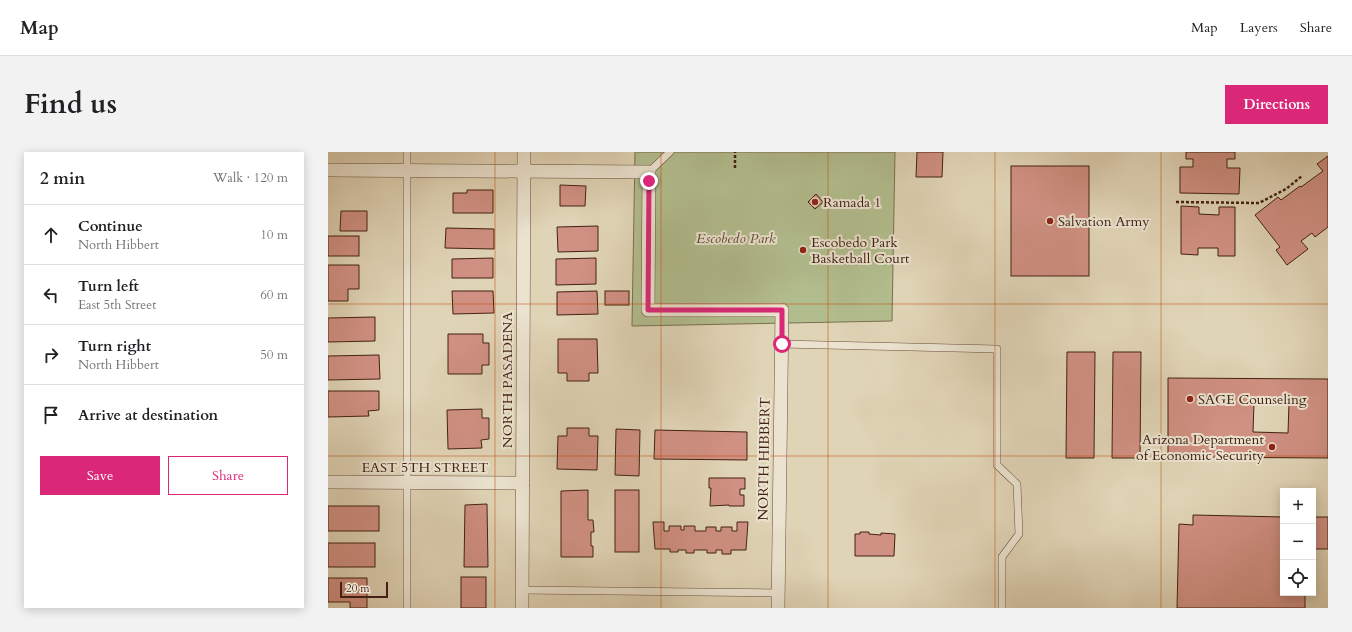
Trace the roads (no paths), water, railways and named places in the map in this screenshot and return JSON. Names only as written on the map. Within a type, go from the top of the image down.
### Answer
[{"type":"street","name":"NORTH PASADENA","points":[[522,608],[524,152]]},
{"type":"street","points":[[328,170],[649,172]]},
{"type":"street","name":"NORTH HIBBERT","points":[[649,172],[648,310],[782,310],[778,608]]},
{"type":"street","name":"EAST 5TH STREET","points":[[328,482],[523,483]]},
{"type":"lane","points":[[407,152],[407,608]]},
{"type":"lane","points":[[649,172],[670,152]]},
{"type":"lane","points":[[782,344],[997,349],[997,465],[1017,484],[1019,534],[1002,557],[1002,608]]},
{"type":"lane","points":[[522,590],[779,593]]},
{"type":"place","name":"Ramada 1","points":[[815,202]]},
{"type":"place","name":"Salvation Army","points":[[1050,221]]},
{"type":"place","name":"Escobedo Park Basketball Court","points":[[803,250]]},
{"type":"place","name":"SAGE Counseling","points":[[1190,399]]},
{"type":"place","name":"Arizona Department of Economic Security","points":[[1272,447]]},
{"type":"park label","name":"Escobedo Park","points":[[736,238]]}]
